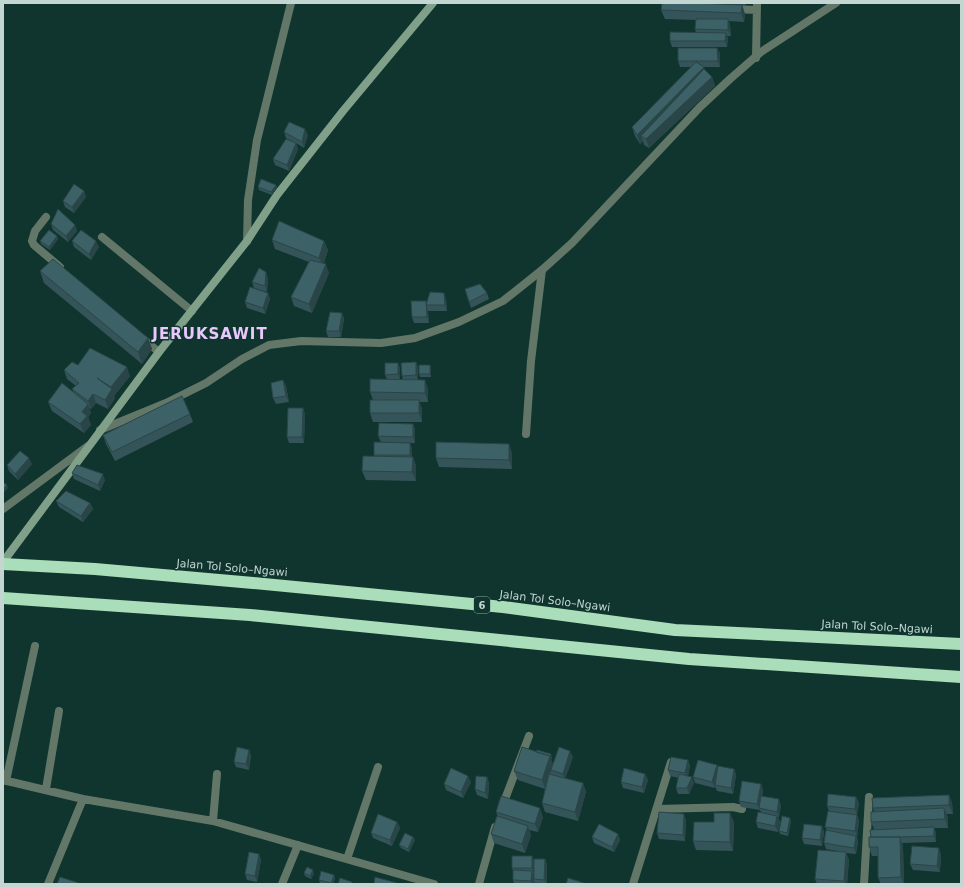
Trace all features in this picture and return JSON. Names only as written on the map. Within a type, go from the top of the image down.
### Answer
[{"type":"highway","name":"Jalan Tol Solo–Ngawi","points":[[3,563],[174,576],[464,603],[675,630],[961,644]]},
{"type":"highway","points":[[3,598],[250,615],[689,660],[961,677]]},
{"type":"main road","points":[[3,563],[88,446],[159,352],[247,241],[277,196],[433,3]]},
{"type":"street","points":[[247,241],[248,200],[257,140],[291,3]]},
{"type":"street","points":[[100,430],[166,403],[206,382],[242,359],[269,345],[301,341],[381,344],[416,338],[459,322],[503,301],[542,270],[572,243],[700,107],[756,58],[836,3]]},
{"type":"street","points":[[727,9],[757,6],[756,58]]},
{"type":"street","points":[[46,217],[35,231],[32,241],[34,245],[64,271]]},
{"type":"street","points":[[102,237],[192,311]]},
{"type":"street","points":[[526,434],[531,361],[542,270]]},
{"type":"street","points":[[135,332],[159,352]]},
{"type":"street","points":[[3,509],[88,446]]},
{"type":"street","points":[[35,646],[5,781],[46,789],[83,799],[213,821],[434,884]]},
{"type":"street","points":[[46,789],[59,711]]},
{"type":"street","points":[[479,884],[496,822],[529,736]]},
{"type":"street","points":[[633,884],[658,809],[671,762]]},
{"type":"street","points":[[347,859],[378,767]]},
{"type":"street","points":[[213,821],[217,774]]},
{"type":"street","points":[[864,884],[869,797]]},
{"type":"street","points":[[48,884],[83,799]]},
{"type":"street","points":[[658,809],[742,809]]},
{"type":"street","points":[[282,884],[298,845]]},
{"type":"building","points":[[662,3],[742,5],[741,13],[661,10]]},
{"type":"building","points":[[696,19],[728,19],[728,30],[695,29]]},
{"type":"building","points":[[670,32],[726,33],[725,41],[670,41]]},
{"type":"building","points":[[678,48],[717,48],[718,61],[678,61]]},
{"type":"building","points":[[696,62],[704,67],[637,135],[632,127]]},
{"type":"building","points":[[704,69],[712,77],[646,139],[641,136]]},
{"type":"building","points":[[289,122],[305,129],[302,142],[284,132]]},
{"type":"building","points":[[286,139],[296,143],[287,165],[273,159]]},
{"type":"building","points":[[261,179],[276,185],[271,192],[258,187]]},
{"type":"building","points":[[74,184],[84,191],[72,207],[63,201]]},
{"type":"building","points":[[58,209],[75,225],[66,236],[51,224]]},
{"type":"building","points":[[279,221],[324,241],[319,258],[272,240]]},
{"type":"building","points":[[49,230],[57,236],[49,247],[40,241]]},
{"type":"building","points":[[81,230],[96,241],[89,254],[72,241]]},
{"type":"building","points":[[53,259],[148,338],[138,352],[40,271]]},
{"type":"building","points":[[310,260],[326,264],[309,304],[291,297]]},
{"type":"building","points":[[259,268],[266,272],[265,286],[252,282]]},
{"type":"building","points":[[480,284],[487,293],[469,302],[465,289]]},
{"type":"building","points":[[250,287],[268,293],[263,308],[245,302]]},
{"type":"building","points":[[430,292],[444,293],[445,305],[426,305]]},
{"type":"building","points":[[411,301],[426,301],[427,317],[412,317]]},
{"type":"building","points":[[330,312],[342,313],[339,331],[326,331]]},
{"type":"building","points":[[90,348],[127,367],[111,387],[97,378],[112,389],[105,400],[93,394],[88,401],[72,389],[79,383],[64,370],[72,362],[78,365]]},
{"type":"building","points":[[416,362],[416,375],[402,376],[401,363]]},
{"type":"building","points":[[385,363],[398,363],[398,374],[385,375]]},
{"type":"building","points":[[419,365],[430,365],[430,374],[419,374]]},
{"type":"building","points":[[370,379],[425,380],[425,393],[370,392]]},
{"type":"building","points":[[283,380],[286,396],[273,398],[271,383]]},
{"type":"building","points":[[62,383],[88,404],[82,412],[87,416],[80,424],[48,402]]},
{"type":"building","points":[[182,396],[190,414],[112,452],[103,435]]},
{"type":"building","points":[[370,400],[419,400],[419,413],[370,413]]},
{"type":"building","points":[[288,408],[303,408],[302,437],[287,437]]},
{"type":"building","points":[[379,423],[413,424],[413,437],[378,436]]},
{"type":"building","points":[[374,442],[410,443],[410,455],[374,455]]},
{"type":"building","points":[[436,442],[509,444],[509,460],[436,458]]},
{"type":"building","points":[[20,451],[29,458],[15,474],[7,465]]},
{"type":"building","points":[[363,456],[413,457],[412,472],[362,471]]},
{"type":"building","points":[[77,465],[103,474],[98,485],[72,473]]},
{"type":"building","points":[[3,482],[7,485],[3,489]]},
{"type":"building","points":[[66,491],[90,503],[81,516],[56,501]]},
{"type":"building","points":[[237,747],[249,750],[246,764],[234,762]]},
{"type":"building","points":[[522,747],[550,756],[542,780],[514,771]]},
{"type":"building","points":[[559,747],[570,751],[563,774],[551,770]]},
{"type":"building","points":[[537,750],[551,754],[550,757],[536,752]]},
{"type":"building","points":[[671,757],[688,760],[685,773],[668,770]]},
{"type":"building","points":[[698,760],[717,765],[712,782],[693,777]]},
{"type":"building","points":[[718,766],[734,769],[731,788],[715,785]]},
{"type":"building","points":[[451,768],[468,776],[461,792],[444,784]]},
{"type":"building","points":[[624,768],[645,774],[642,787],[621,782]]},
{"type":"building","points":[[549,774],[583,783],[575,812],[542,803]]},
{"type":"building","points":[[679,774],[692,777],[687,788],[676,788]]},
{"type":"building","points":[[476,776],[487,777],[485,793],[475,789]]},
{"type":"building","points":[[742,781],[761,784],[757,804],[739,801]]},
{"type":"building","points":[[828,794],[856,797],[855,809],[827,806]]},
{"type":"building","points":[[949,795],[949,805],[873,808],[872,798]]},
{"type":"building","points":[[501,796],[540,808],[535,824],[496,812]]},
{"type":"building","points":[[761,796],[779,799],[777,812],[759,808]]},
{"type":"building","points":[[944,808],[945,819],[871,822],[871,812]]},
{"type":"building","points":[[828,811],[857,815],[855,831],[825,827]]},
{"type":"building","points":[[659,812],[684,814],[683,835],[657,833]]},
{"type":"building","points":[[758,812],[777,816],[775,826],[756,822]]},
{"type":"building","points":[[714,813],[730,813],[730,842],[693,841],[694,822],[714,822]]},
{"type":"building","points":[[378,814],[397,822],[390,840],[371,833]]},
{"type":"building","points":[[497,816],[528,826],[522,844],[491,834]]},
{"type":"building","points":[[782,816],[790,818],[787,833],[779,831]]},
{"type":"building","points":[[599,824],[618,834],[612,847],[592,837]]},
{"type":"building","points":[[804,824],[822,826],[820,840],[802,838]]},
{"type":"building","points":[[934,827],[934,836],[871,837],[870,830]]},
{"type":"building","points":[[826,830],[856,836],[854,848],[824,843]]},
{"type":"building","points":[[405,833],[413,837],[408,849],[399,845]]},
{"type":"building","points":[[869,837],[900,837],[901,877],[878,878],[878,847],[869,847]]},
{"type":"building","points":[[912,846],[939,848],[937,866],[910,864]]},
{"type":"building","points":[[818,850],[846,852],[844,881],[815,879]]},
{"type":"building","points":[[249,852],[259,854],[255,876],[245,874]]},
{"type":"building","points":[[512,856],[532,856],[532,868],[512,868]]},
{"type":"building","points":[[534,859],[545,859],[544,880],[534,879]]},
{"type":"building","points":[[307,867],[313,870],[310,876],[304,873]]},
{"type":"building","points":[[513,870],[532,871],[531,881],[513,880]]},
{"type":"building","points":[[321,871],[334,875],[331,883],[319,880]]},
{"type":"building","points":[[60,877],[79,883],[57,884]]},
{"type":"building","points":[[375,877],[397,883],[374,884]]},
{"type":"building","points":[[340,878],[352,882],[351,884],[338,884]]},
{"type":"building","points":[[568,878],[587,884],[566,884]]},
{"type":"district","name":"JERUKSAWIT","points":[[210,334]]}]
